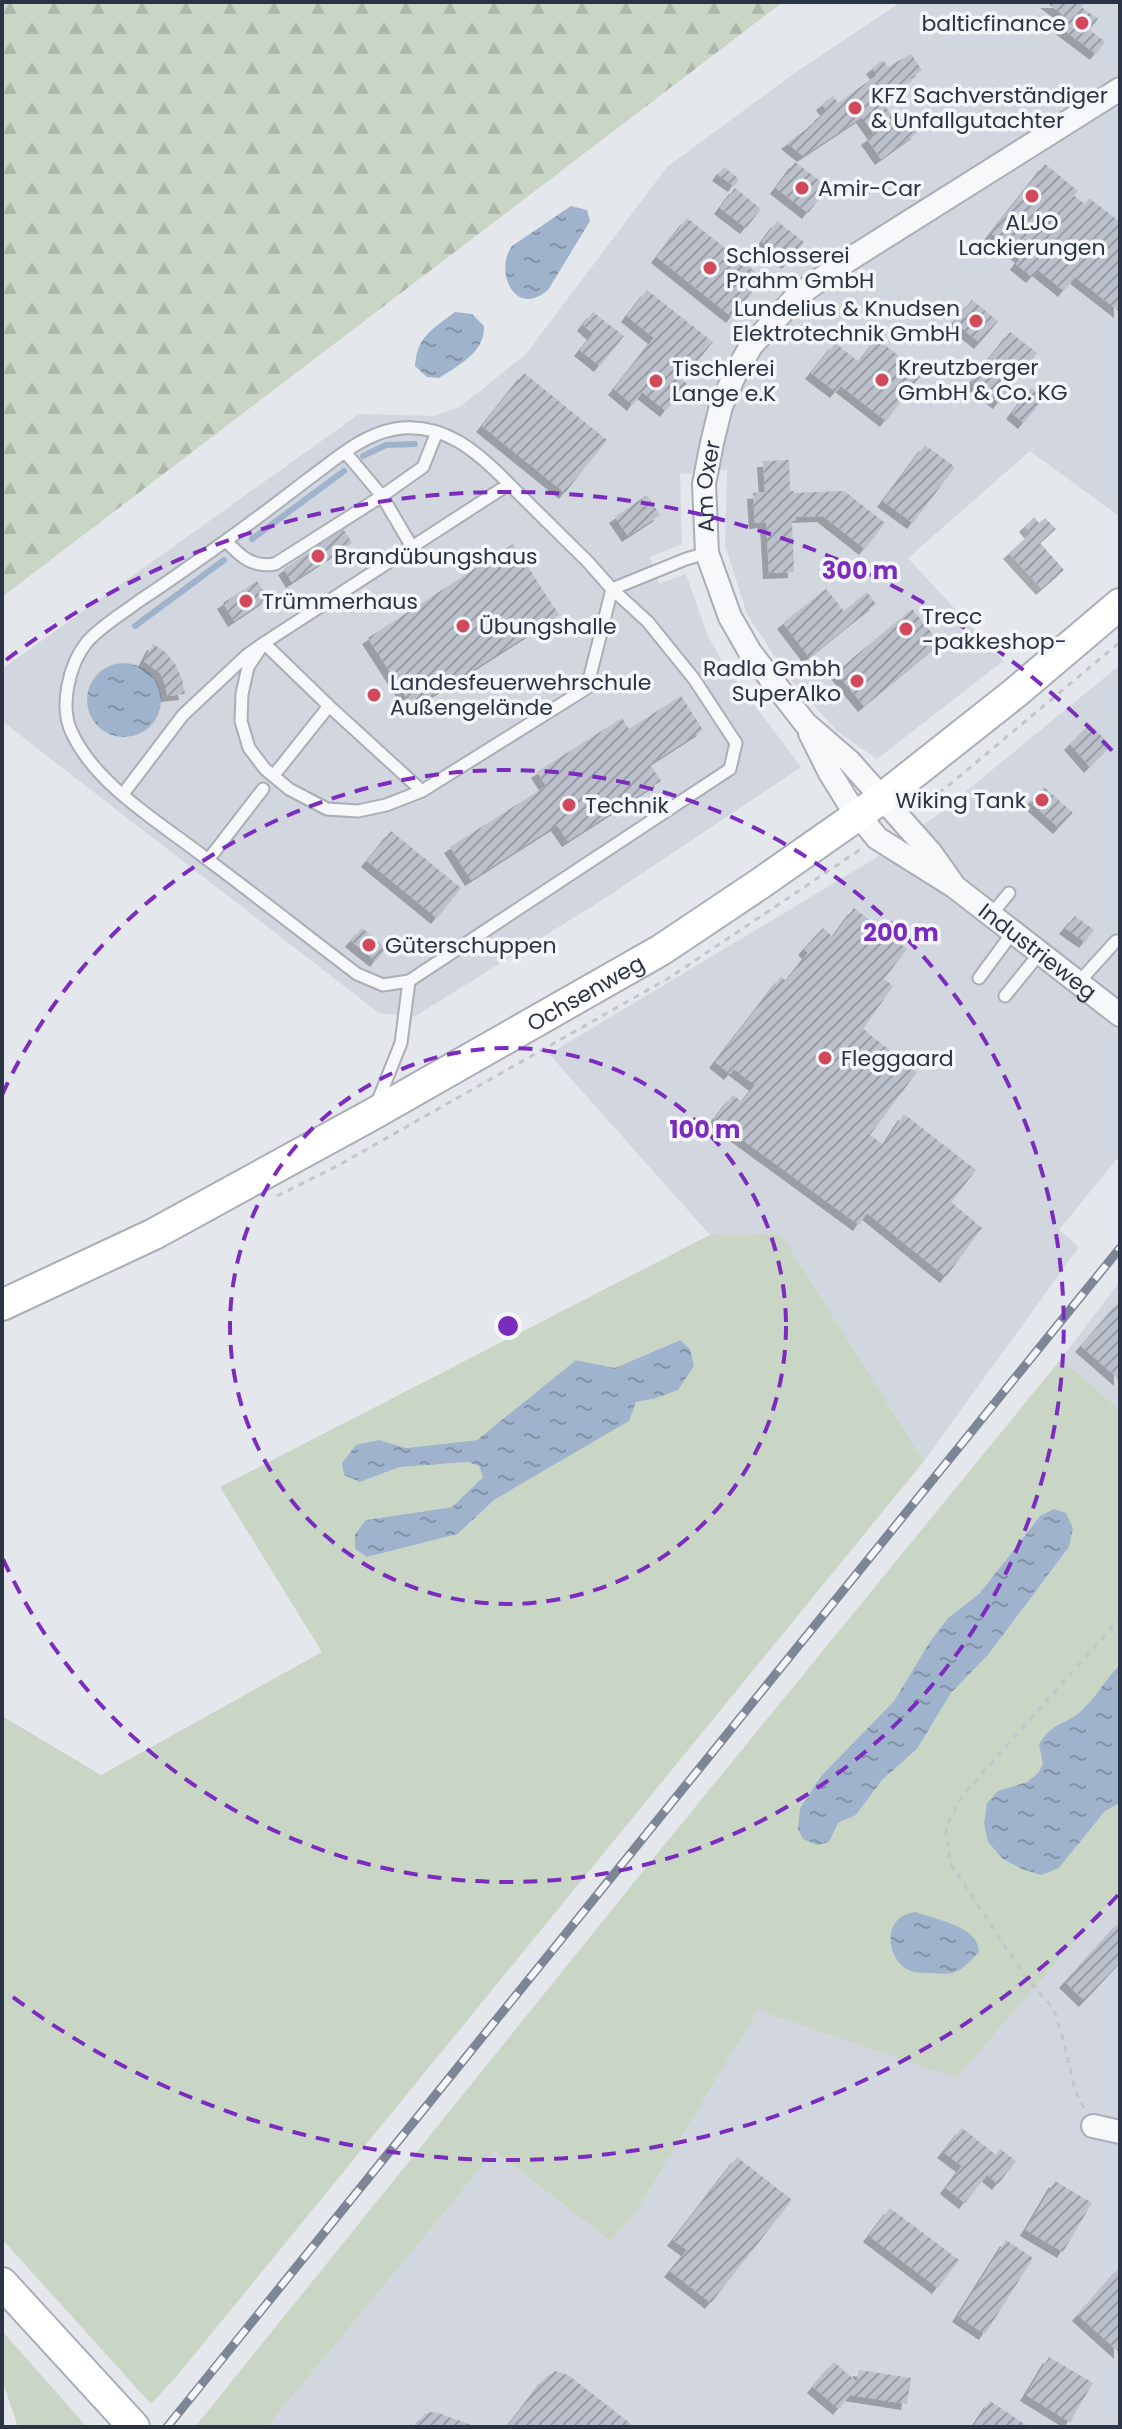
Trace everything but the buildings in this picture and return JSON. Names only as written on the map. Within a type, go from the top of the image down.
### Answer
[{"type":"main road","name":"Ochsenweg","points":[[2,1305],[154,1234],[661,950],[869,807],[1015,693],[1120,604]]},
{"type":"main road","points":[[2,2283],[126,2420]]},
{"type":"street","name":"Am Oxer","points":[[869,807],[830,773],[805,723],[750,652],[730,617],[707,553],[704,484],[721,406],[751,346],[797,296],[820,278],[1120,89]]},
{"type":"street","name":"Industrieweg","points":[[869,807],[877,838],[955,887],[1120,1015]]},
{"type":"street","points":[[1093,2126],[1120,2132]]},
{"type":"lane","points":[[417,428],[459,440],[485,459],[648,622],[694,679],[736,743],[730,769],[409,981],[383,985],[357,974],[123,794],[87,759],[70,730],[66,695],[73,665],[87,642],[109,622],[226,541],[345,452],[368,438],[395,429],[417,428]]},
{"type":"lane","points":[[226,541],[241,556],[262,566],[275,564],[423,467],[437,432]]},
{"type":"lane","points":[[345,452],[382,496],[412,547]]},
{"type":"lane","points":[[123,794],[183,715],[247,655],[509,484]]},
{"type":"lane","points":[[612,589],[707,553]]},
{"type":"lane","points":[[264,643],[248,667],[242,694],[241,721],[249,748],[265,769],[289,789],[327,809],[358,811],[386,805],[422,791],[587,688],[612,589]]},
{"type":"lane","points":[[264,643],[422,791]]},
{"type":"lane","points":[[278,770],[329,706]]},
{"type":"lane","points":[[208,860],[263,789]]},
{"type":"lane","points":[[991,915],[1009,893]]},
{"type":"lane","points":[[979,978],[1013,932]]},
{"type":"lane","points":[[1078,983],[1116,941]]},
{"type":"lane","points":[[1005,996],[1040,953]]},
{"type":"lane","points":[[373,1114],[401,1043],[409,981]]},
{"type":"path","points":[[919,807],[1120,642]]},
{"type":"path","points":[[1093,2126],[1075,2091],[1053,2008],[1027,1979],[950,1863],[946,1827],[962,1796],[1120,1618]]},
{"type":"shaded area","points":[[901,2],[1120,2],[1120,517],[1030,451],[908,558],[1003,661],[877,759],[837,731],[790,679],[747,614],[725,545],[727,470],[680,474],[682,544],[650,557],[659,584],[686,574],[707,634],[723,663],[801,767],[607,897],[414,1017],[379,1013],[2,721],[2,669],[359,414],[434,416],[460,407],[526,354],[667,167],[792,75]]},
{"type":"shaded area","points":[[1120,665],[1120,1155],[1059,1230],[1079,1247],[924,1461],[781,1234],[710,1235],[549,1054],[874,859],[936,816]]},
{"type":"shaded area","points":[[1120,1281],[1120,1410],[1061,1359]]},
{"type":"shaded area","points":[[1120,1889],[1120,2427],[267,2427],[495,2151],[610,2241],[636,2212],[758,2009],[956,2077]]},
{"type":"green space","points":[[2,2],[783,2],[2,597]]},
{"type":"green space","points":[[781,1234],[924,1461],[151,2404],[2,2239],[2,1716],[101,1775],[322,1652],[220,1487],[710,1235]],"holes":[[[679,1340],[653,1399],[636,1402],[628,1421],[494,1500],[459,1534],[367,1557],[355,1549],[355,1534],[366,1520],[452,1507],[483,1477],[479,1466],[468,1462],[400,1467],[360,1482],[379,1440],[406,1448],[477,1440],[576,1360],[615,1368]]]},
{"type":"green space","points":[[1061,1359],[1120,1410],[1120,1665],[1083,1709],[1044,1736],[1039,1744],[1043,1764],[1037,1775],[998,1791],[1059,1868],[1105,1811],[1120,1803],[1120,1889],[956,2078],[758,2010],[636,2212],[610,2241],[495,2151],[267,2427],[195,2427]],"holes":[[[1040,1516],[1073,1528],[1069,1547],[988,1655],[951,1693],[917,1749],[882,1780],[856,1815],[838,1823],[800,1808],[822,1775],[894,1701],[948,1618],[980,1593]]]},
{"type":"green space","points":[[2,2331],[87,2427],[18,2427],[2,2380]]},
{"type":"water","points":[[571,206],[587,210],[590,221],[548,290],[526,299],[517,295],[510,288],[505,267],[512,246]]},
{"type":"water","points":[[455,312],[472,314],[484,326],[480,344],[462,363],[439,378],[427,377],[415,366],[419,347],[433,329]]},
{"type":"water","points":[[124,663],[138,666],[150,674],[158,686],[161,700],[158,714],[150,726],[138,734],[124,737],[110,734],[98,726],[90,714],[87,700],[90,686],[98,674],[110,666]]},
{"type":"water","points":[[680,1340],[690,1349],[694,1366],[678,1390],[636,1402],[629,1421],[494,1500],[458,1534],[367,1557],[355,1549],[355,1534],[366,1520],[452,1507],[483,1477],[479,1466],[468,1462],[400,1467],[360,1482],[344,1475],[342,1463],[356,1445],[379,1440],[406,1448],[477,1440],[576,1360],[615,1368]]},
{"type":"water","points":[[1054,1509],[1066,1513],[1073,1528],[1069,1547],[988,1655],[951,1693],[917,1749],[882,1780],[856,1815],[838,1823],[829,1842],[817,1845],[803,1839],[798,1829],[800,1808],[822,1775],[894,1701],[948,1618],[980,1593],[1040,1516]]},
{"type":"water","points":[[1120,1665],[1120,1803],[1105,1811],[1059,1868],[1041,1875],[1003,1859],[988,1842],[984,1824],[987,1803],[998,1791],[1027,1782],[1038,1773],[1043,1764],[1039,1744],[1044,1736],[1083,1709]]},
{"type":"water","points":[[916,1912],[964,1930],[977,1943],[979,1952],[953,1973],[918,1973],[903,1966],[892,1949],[892,1930],[904,1915]]},
{"type":"waterway","points":[[363,456],[386,445],[415,444]]},
{"type":"waterway","points":[[252,539],[344,471]]},
{"type":"waterway","points":[[135,626],[224,560]]},
{"type":"railway","points":[[167,2427],[1120,1248]]},
{"type":"place","name":"balticfinance","points":[[1082,23]]},
{"type":"place","name":"KFZ Sachverständiger & Unfallgutachter","points":[[855,108]]},
{"type":"place","name":"Amir-Car","points":[[802,188]]},
{"type":"place","name":"ALJO Lackierungen","points":[[1032,196]]},
{"type":"place","name":"Schlosserei Prahm GmbH","points":[[710,268]]},
{"type":"place","name":"Lundelius & Knudsen Elektrotechnik GmbH","points":[[976,321]]},
{"type":"place","name":"Kreutzberger GmbH & Co. KG","points":[[882,380]]},
{"type":"place","name":"Tischlerei Lange e.K","points":[[656,381]]},
{"type":"place","name":"Brandübungshaus","points":[[318,556]]},
{"type":"place","name":"Trümmerhaus","points":[[246,601]]},
{"type":"place","name":"Übungshalle","points":[[463,626]]},
{"type":"place","name":"Trecc -pakkeshop-","points":[[906,629]]},
{"type":"place","name":"Radla Gmbh SuperAlko","points":[[857,681]]},
{"type":"place","name":"Landesfeuerwehrschule Außengelände","points":[[374,695]]},
{"type":"place","name":"Wiking Tank","points":[[1042,800]]},
{"type":"place","name":"Technik","points":[[569,805]]},
{"type":"place","name":"Güterschuppen","points":[[369,945]]},
{"type":"place","name":"Fleggaard","points":[[825,1058]]}]
